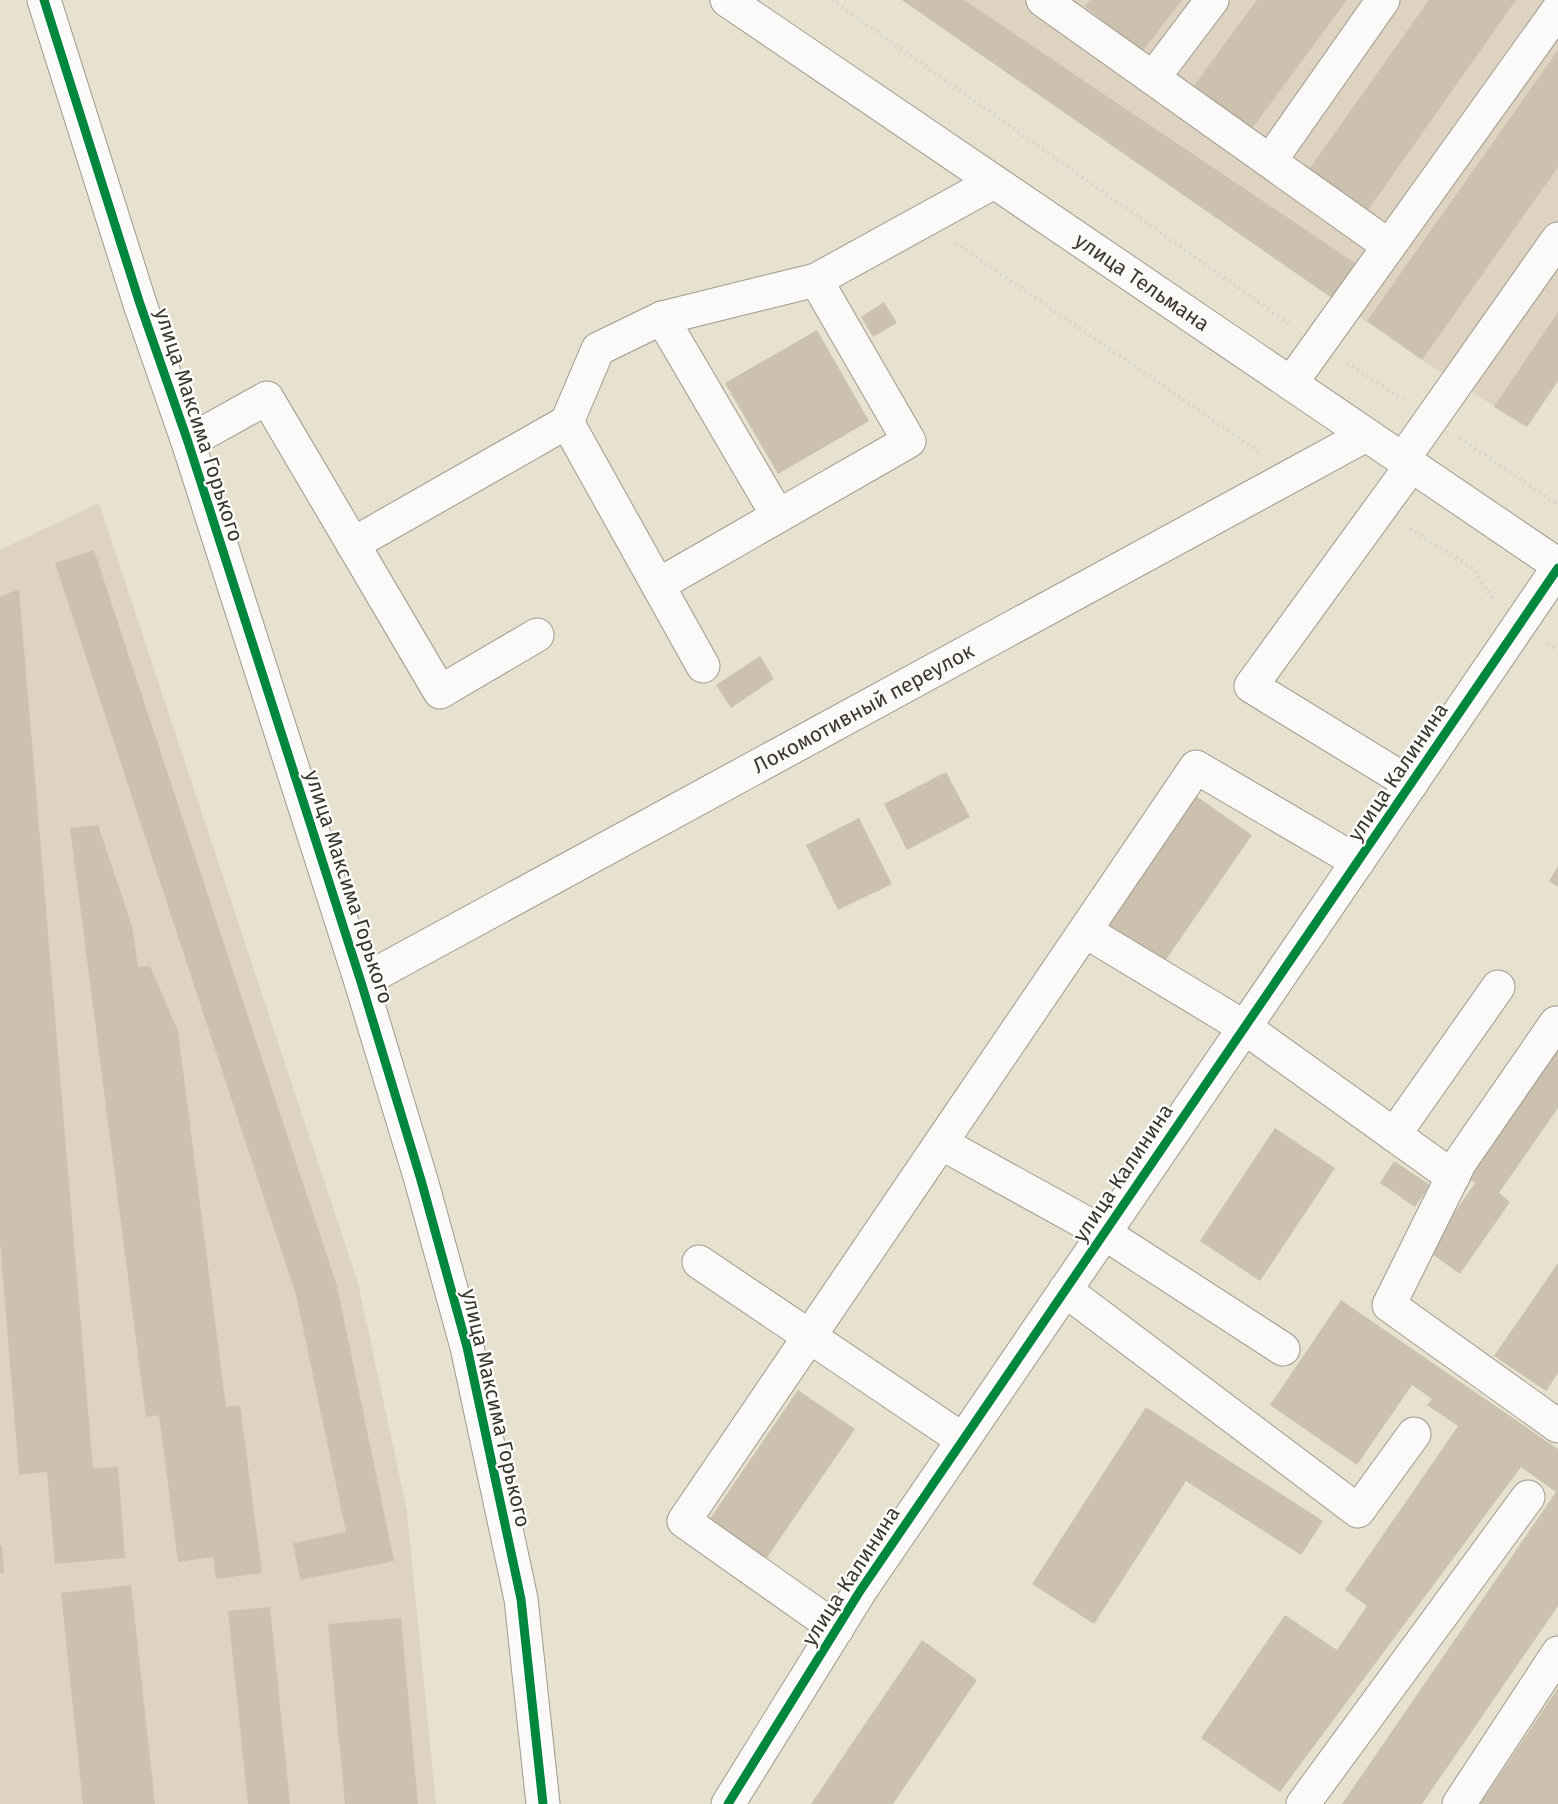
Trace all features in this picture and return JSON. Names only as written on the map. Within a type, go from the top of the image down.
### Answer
[{"type":"street","name":"улица Максима Горького","points":[[44,0],[140,304],[188,442],[361,982],[421,1180],[469,1359],[520,1599],[543,1804]]},
{"type":"street","name":"улица Тельмана","points":[[727,0],[1558,567]]},
{"type":"street","points":[[1153,78],[1212,0]]},
{"type":"street","points":[[1270,161],[1383,0]]},
{"type":"street","points":[[1052,3],[1389,246]]},
{"type":"street","points":[[1291,383],[1558,10]]},
{"type":"street","points":[[353,544],[567,422],[598,349],[662,318],[816,280],[994,182]]},
{"type":"street","points":[[1411,784],[1251,686],[1379,510],[1432,419],[1558,239]]},
{"type":"street","points":[[658,585],[909,441],[816,280]]},
{"type":"street","points":[[662,318],[778,516]]},
{"type":"street","points":[[188,442],[267,398],[440,692],[537,634]]},
{"type":"street","points":[[567,422],[703,666]]},
{"type":"street","name":"Локомотивный переулок","points":[[361,982],[1366,435]]},
{"type":"street","name":"улица Калинина","points":[[728,1804],[860,1591],[1558,567]]},
{"type":"street","points":[[837,1629],[684,1521],[1085,930],[1196,767],[1358,862]]},
{"type":"street","points":[[1085,930],[1244,1027],[1453,1177]]},
{"type":"street","points":[[1394,1135],[1498,987]]},
{"type":"street","points":[[1556,1023],[1460,1162],[1389,1305],[1558,1426]]},
{"type":"street","points":[[941,1143],[1104,1233],[1283,1348]]},
{"type":"street","points":[[699,1262],[963,1440]]},
{"type":"street","points":[[1065,1290],[1358,1511],[1414,1434]]},
{"type":"street","points":[[1303,1804],[1528,1497]]},
{"type":"street","points":[[1459,1804],[1558,1653]]},
{"type":"path","points":[[832,0],[1318,345],[1558,505]]},
{"type":"path","points":[[924,221],[1257,451],[1300,471]]},
{"type":"path","points":[[1379,510],[1471,567],[1502,612],[1558,650]]},
{"type":"shaded area","points":[[902,0],[1558,0],[1558,381],[1527,427],[1422,360]]},
{"type":"shaded area","points":[[99,503],[358,1283],[407,1511],[436,1804],[0,1804],[0,550]]},
{"type":"building","points":[[902,0],[964,0],[1361,267],[1339,303]]},
{"type":"building","points":[[1090,0],[1182,0],[1143,51],[1085,7]]},
{"type":"building","points":[[1257,0],[1347,0],[1248,134],[1190,91]]},
{"type":"building","points":[[1429,0],[1516,0],[1366,213],[1307,172]]},
{"type":"building","points":[[1558,50],[1558,167],[1422,360],[1367,321]]},
{"type":"building","points":[[884,302],[897,323],[873,337],[861,317]]},
{"type":"building","points":[[1558,312],[1558,381],[1527,427],[1494,407]]},
{"type":"building","points":[[817,330],[869,421],[778,474],[725,383]]},
{"type":"building","points":[[94,550],[337,1286],[394,1561],[300,1580],[293,1543],[346,1532],[296,1295],[55,563]]},
{"type":"building","points":[[19,589],[93,1468],[118,1467],[125,1558],[55,1564],[47,1472],[19,1475],[0,1241],[0,597]]},
{"type":"building","points":[[760,656],[774,679],[731,708],[716,685]]},
{"type":"building","points":[[946,772],[970,817],[907,850],[884,804]]},
{"type":"building","points":[[1196,796],[1252,835],[1163,964],[1107,925]]},
{"type":"building","points":[[859,818],[892,884],[838,910],[806,845]]},
{"type":"building","points":[[98,825],[132,926],[138,967],[150,966],[178,1031],[226,1407],[240,1405],[262,1573],[216,1579],[213,1557],[178,1562],[159,1415],[146,1417],[70,828]]},
{"type":"building","points":[[1558,866],[1558,887],[1549,881]]},
{"type":"building","points":[[1558,1041],[1558,1108],[1499,1193],[1510,1202],[1460,1274],[1428,1251],[1475,1183],[1464,1176]]},
{"type":"building","points":[[1275,1128],[1335,1168],[1260,1281],[1200,1241]]},
{"type":"building","points":[[1394,1161],[1430,1185],[1415,1207],[1380,1183]]},
{"type":"building","points":[[1558,1263],[1558,1373],[1546,1391],[1494,1356]]},
{"type":"building","points":[[1341,1300],[1558,1449],[1558,1606],[1422,1804],[1342,1804],[1556,1492],[1521,1467],[1280,1792],[1201,1738],[1285,1615],[1337,1650],[1367,1606],[1345,1590],[1458,1426],[1427,1405],[1432,1399],[1412,1385],[1357,1465],[1270,1405]]},
{"type":"building","points":[[798,1390],[855,1429],[766,1559],[709,1520]]},
{"type":"building","points":[[1146,1407],[1323,1521],[1301,1555],[1186,1481],[1094,1624],[1032,1584]]},
{"type":"building","points":[[0,1546],[2,1546],[4,1573],[0,1573]]},
{"type":"building","points":[[131,1585],[155,1804],[83,1804],[61,1593]]},
{"type":"building","points":[[270,1607],[290,1804],[248,1804],[228,1611]]},
{"type":"building","points":[[401,1618],[418,1804],[345,1804],[328,1624]]},
{"type":"building","points":[[922,1640],[977,1680],[893,1804],[811,1804]]},
{"type":"building","points":[[1558,1688],[1558,1804],[1480,1804]]},
{"type":"cycle path","points":[[44,0],[140,304],[188,442],[361,982],[421,1180],[467,1347],[521,1599],[543,1804]]},
{"type":"cycle path","points":[[728,1804],[860,1591],[1558,568]]}]
